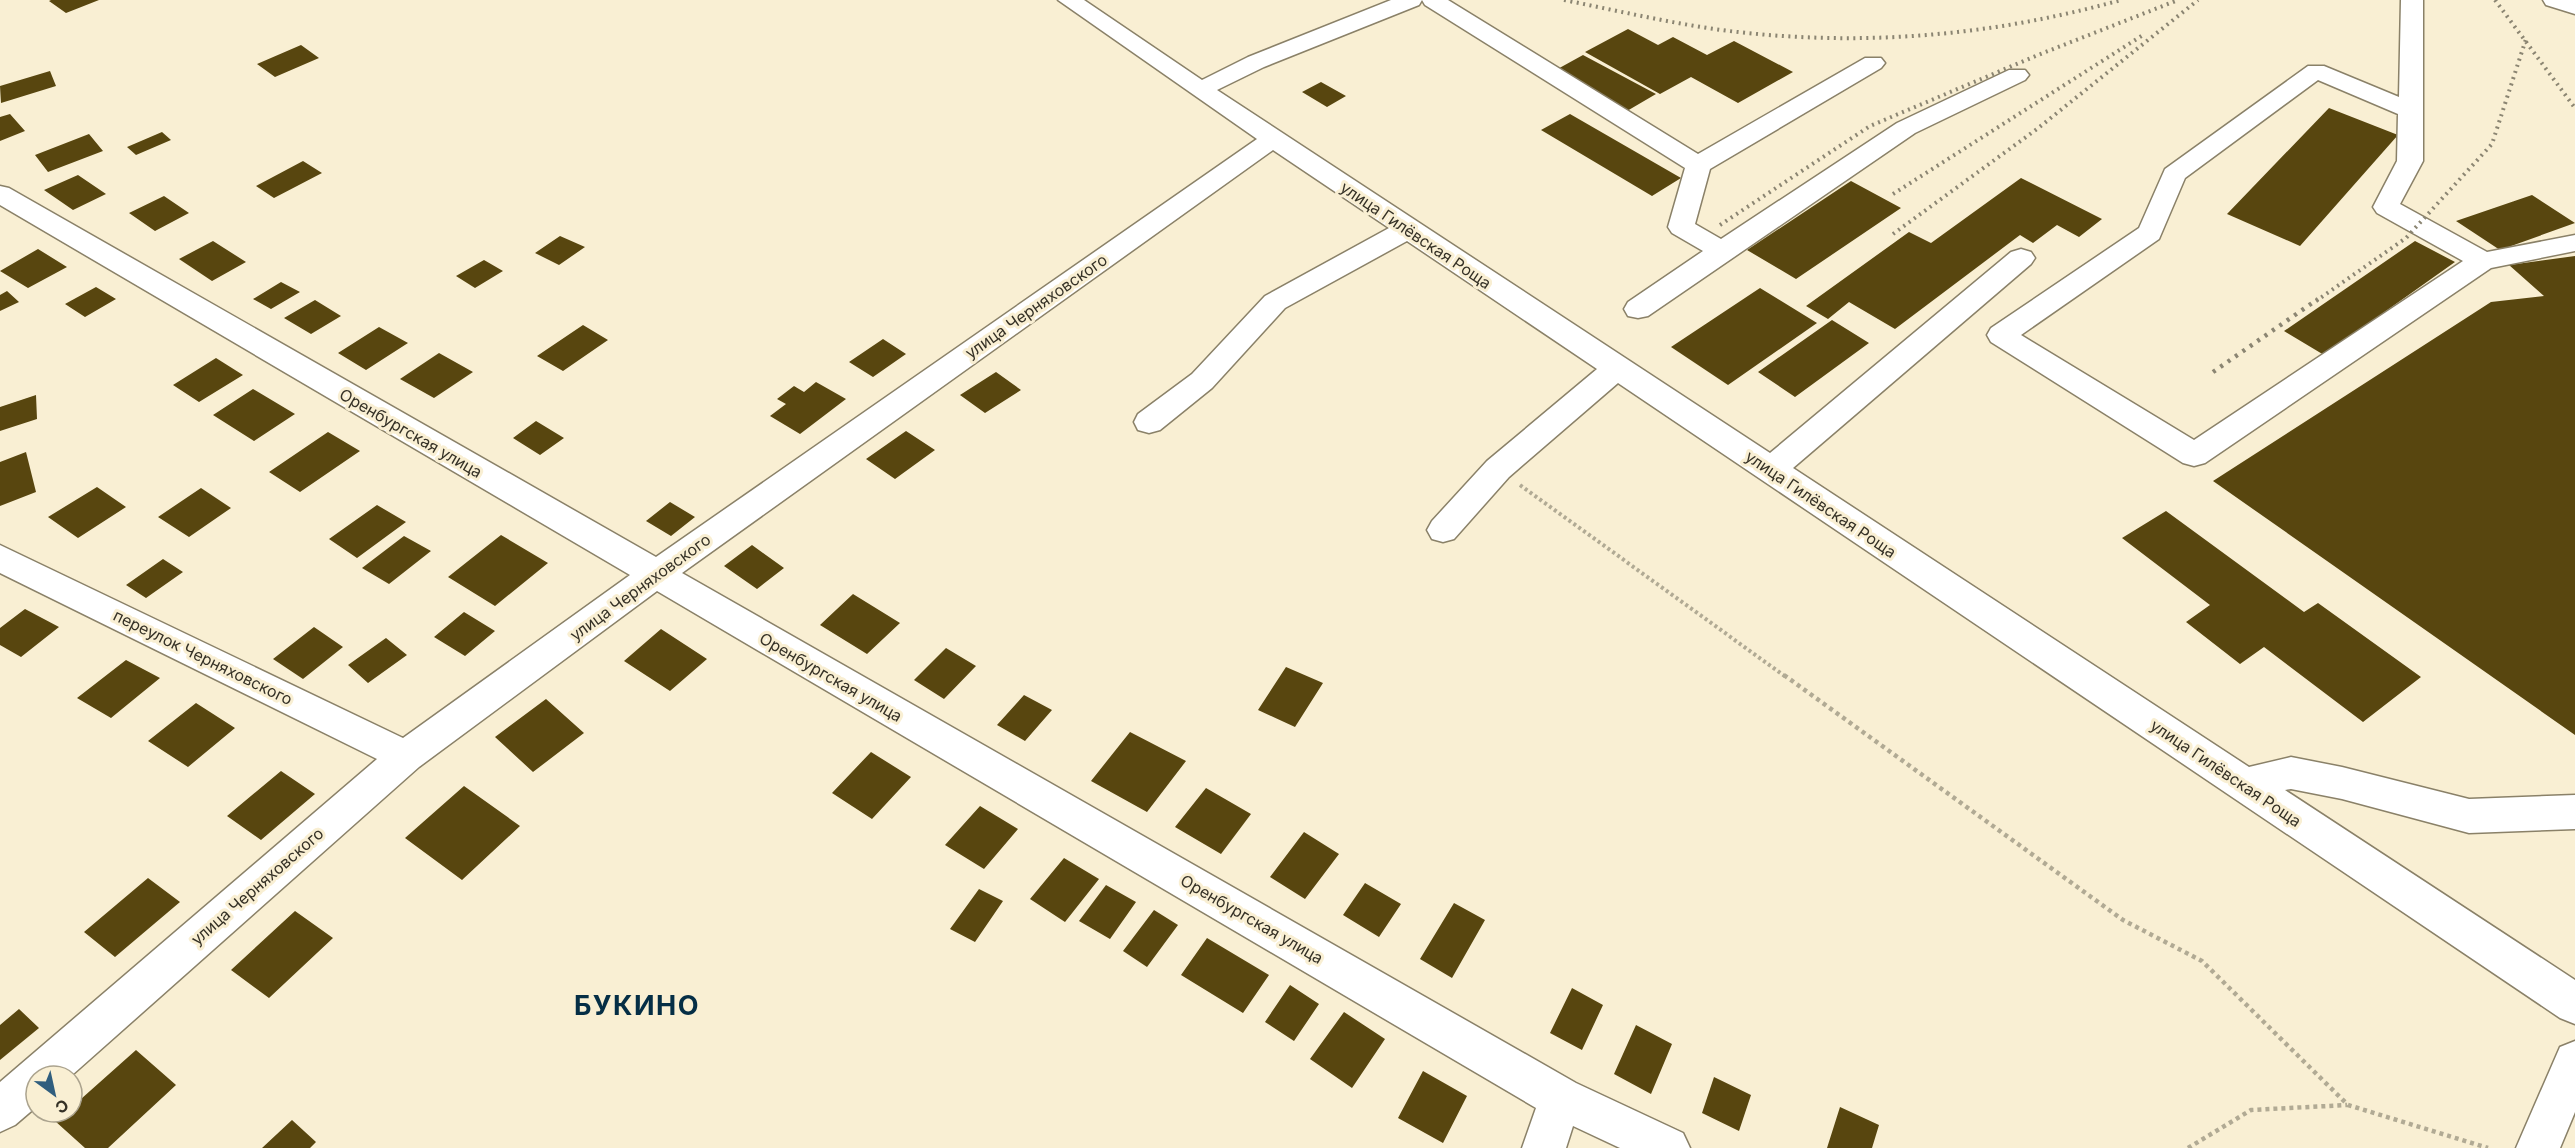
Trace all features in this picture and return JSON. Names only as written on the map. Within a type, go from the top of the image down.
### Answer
[{"type":"street","name":"улица Гилёвская Роща","points":[[1069,0],[1273,140],[2243,784],[2566,989]]},
{"type":"street","points":[[1202,90],[1256,62],[1411,0]]},
{"type":"street","points":[[1433,0],[1698,165]]},
{"type":"street","points":[[2412,0],[2410,161],[2386,207],[2483,261]]},
{"type":"street","points":[[2554,0],[2575,7]]},
{"type":"street","points":[[1722,251],[1681,227],[1698,165],[1873,63]]},
{"type":"street","points":[[2411,111],[2316,70],[2174,174],[2150,233],[2001,335],[2194,455],[2483,261],[2575,243]]},
{"type":"street","points":[[1638,309],[1906,128],[2017,75]]},
{"type":"street","name":"улица Черняховского","points":[[53,1064],[406,756],[655,575],[1273,140]]},
{"type":"street","name":"Оренбургская улица","points":[[0,194],[1561,1098],[1668,1148]]},
{"type":"street","points":[[1149,422],[1202,381],[1275,302],[1408,229]]},
{"type":"street","points":[[1771,470],[2021,258]]},
{"type":"street","points":[[1443,530],[1498,469],[1617,368]]},
{"type":"street","name":"переулок Черняховского","points":[[0,558],[406,756]]},
{"type":"street","points":[[2243,784],[2291,773],[2342,783],[2469,816],[2575,812]]},
{"type":"street","points":[[2538,1148],[2575,1062]]},
{"type":"street","name":"улица Черняховского","points":[[0,1110],[24,1089]]},
{"type":"street","points":[[1544,1148],[1561,1098]]},
{"type":"path","points":[[1498,469],[2123,920],[2202,961],[2348,1105]]},
{"type":"path","points":[[2188,1148],[2251,1110],[2348,1105],[2488,1148]]},
{"type":"building","points":[[99,0],[66,13],[49,1]]},
{"type":"building","points":[[1628,29],[1658,45],[1673,37],[1707,55],[1734,41],[1793,72],[1738,103],[1691,77],[1660,94],[1585,52]]},
{"type":"building","points":[[301,45],[319,58],[275,77],[257,64]]},
{"type":"building","points":[[1583,55],[1656,94],[1627,111],[1554,71]]},
{"type":"building","points":[[50,71],[56,86],[1,103],[0,86]]},
{"type":"building","points":[[1321,82],[1346,96],[1327,107],[1302,92]]},
{"type":"building","points":[[2329,108],[2398,135],[2300,246],[2227,214]]},
{"type":"building","points":[[10,114],[25,131],[0,141],[0,117]]},
{"type":"building","points":[[1570,114],[1681,178],[1652,196],[1541,130]]},
{"type":"building","points":[[162,132],[171,140],[136,155],[127,147]]},
{"type":"building","points":[[89,134],[103,151],[48,172],[35,155]]},
{"type":"building","points":[[303,161],[322,173],[274,198],[256,186]]},
{"type":"building","points":[[78,175],[106,194],[73,210],[44,190]]},
{"type":"building","points":[[2021,178],[2102,219],[2079,237],[2057,225],[2033,243],[2020,235],[1895,329],[1849,302],[1828,319],[1806,306],[1909,232],[1931,243]]},
{"type":"building","points":[[1851,181],[1901,208],[1796,279],[1747,250]]},
{"type":"building","points":[[2532,195],[2575,223],[2500,250],[2456,221]]},
{"type":"building","points":[[164,196],[189,213],[155,231],[129,213]]},
{"type":"building","points":[[560,236],[585,247],[559,265],[535,253]]},
{"type":"building","points":[[213,241],[246,262],[212,281],[179,259]]},
{"type":"building","points":[[2415,241],[2455,262],[2324,355],[2284,331]]},
{"type":"building","points":[[38,249],[67,267],[28,288],[0,271]]},
{"type":"building","points":[[2575,256],[2575,735],[2213,481],[2491,302],[2544,296],[2509,265]]},
{"type":"building","points":[[484,260],[503,271],[475,288],[456,276]]},
{"type":"building","points":[[281,282],[300,292],[271,309],[253,299]]},
{"type":"building","points":[[96,287],[116,299],[85,317],[65,304]]},
{"type":"building","points":[[1760,288],[1817,323],[1728,385],[1671,347]]},
{"type":"building","points":[[7,291],[19,302],[0,311],[0,295]]},
{"type":"building","points":[[315,300],[341,316],[311,334],[284,318]]},
{"type":"building","points":[[1832,320],[1869,343],[1795,397],[1758,372]]},
{"type":"building","points":[[583,325],[608,340],[563,371],[537,356]]},
{"type":"building","points":[[379,327],[408,343],[366,370],[338,353]]},
{"type":"building","points":[[883,339],[906,354],[873,377],[849,362]]},
{"type":"building","points":[[439,353],[473,372],[434,398],[400,379]]},
{"type":"building","points":[[216,358],[243,375],[199,402],[173,385]]},
{"type":"building","points":[[996,372],[1021,390],[985,413],[960,395]]},
{"type":"building","points":[[816,382],[846,399],[800,434],[770,416],[786,404],[777,399],[794,386],[804,392]]},
{"type":"building","points":[[253,389],[295,414],[254,441],[213,415]]},
{"type":"building","points":[[36,395],[37,419],[0,431],[0,407]]},
{"type":"building","points":[[536,421],[564,438],[540,455],[513,438]]},
{"type":"building","points":[[906,431],[935,450],[895,479],[866,459]]},
{"type":"building","points":[[328,432],[360,451],[300,492],[269,472]]},
{"type":"building","points":[[26,452],[36,492],[0,506],[0,462]]},
{"type":"building","points":[[97,487],[126,507],[78,538],[48,517]]},
{"type":"building","points":[[201,488],[231,508],[189,537],[158,517]]},
{"type":"building","points":[[670,502],[695,517],[671,536],[646,521]]},
{"type":"building","points":[[377,505],[406,522],[357,558],[329,539]]},
{"type":"building","points":[[2166,511],[2304,612],[2318,603],[2421,677],[2363,722],[2264,647],[2240,664],[2186,622],[2210,605],[2122,538]]},
{"type":"building","points":[[501,535],[548,563],[495,606],[448,577]]},
{"type":"building","points":[[404,536],[431,551],[389,584],[362,568]]},
{"type":"building","points":[[752,545],[784,568],[757,589],[724,566]]},
{"type":"building","points":[[163,559],[183,572],[146,598],[126,585]]},
{"type":"building","points":[[853,594],[900,623],[867,654],[820,625]]},
{"type":"building","points":[[25,609],[59,627],[21,657],[0,645],[0,628]]},
{"type":"building","points":[[464,612],[495,631],[465,656],[434,637]]},
{"type":"building","points":[[314,627],[343,647],[303,679],[273,659]]},
{"type":"building","points":[[661,629],[707,659],[670,691],[624,661]]},
{"type":"building","points":[[386,638],[407,655],[368,683],[348,665]]},
{"type":"building","points":[[946,648],[976,666],[944,699],[914,680]]},
{"type":"building","points":[[126,660],[160,678],[111,718],[77,698]]},
{"type":"building","points":[[1286,667],[1323,683],[1295,727],[1258,710]]},
{"type":"building","points":[[1024,695],[1052,710],[1025,741],[997,725]]},
{"type":"building","points":[[546,699],[584,733],[533,772],[495,737]]},
{"type":"building","points":[[196,703],[235,728],[188,767],[148,741]]},
{"type":"building","points":[[1130,732],[1186,761],[1147,812],[1091,781]]},
{"type":"building","points":[[871,752],[911,777],[872,819],[832,793]]},
{"type":"building","points":[[281,771],[315,794],[261,840],[227,816]]},
{"type":"building","points":[[464,786],[520,826],[462,880],[405,838]]},
{"type":"building","points":[[1206,788],[1251,814],[1221,854],[1175,827]]},
{"type":"building","points":[[980,806],[1018,829],[984,869],[945,845]]},
{"type":"building","points":[[1304,832],[1339,854],[1305,899],[1270,877]]},
{"type":"building","points":[[1064,858],[1099,879],[1065,922],[1030,899]]},
{"type":"building","points":[[148,878],[180,902],[115,957],[84,932]]},
{"type":"building","points":[[1365,883],[1401,904],[1379,937],[1343,915]]},
{"type":"building","points":[[1106,885],[1136,902],[1110,939],[1079,921]]},
{"type":"building","points":[[979,889],[1003,901],[975,942],[950,929]]},
{"type":"building","points":[[1454,903],[1485,920],[1452,978],[1420,959]]},
{"type":"building","points":[[1154,910],[1178,925],[1147,967],[1123,951]]},
{"type":"building","points":[[295,911],[333,938],[269,998],[231,970]]},
{"type":"building","points":[[1207,938],[1269,975],[1243,1013],[1181,975]]},
{"type":"building","points":[[1290,985],[1319,1004],[1294,1041],[1265,1022]]},
{"type":"building","points":[[1572,988],[1603,1005],[1582,1050],[1550,1033]]},
{"type":"building","points":[[19,1009],[39,1028],[0,1060],[0,1025]]},
{"type":"building","points":[[1344,1012],[1385,1039],[1352,1088],[1310,1059]]},
{"type":"building","points":[[1636,1025],[1672,1044],[1651,1094],[1614,1074]]},
{"type":"building","points":[[136,1050],[176,1085],[108,1148],[85,1148],[58,1124],[84,1124],[84,1096]]},
{"type":"building","points":[[1423,1071],[1467,1096],[1443,1143],[1398,1118]]},
{"type":"building","points":[[1714,1077],[1751,1095],[1739,1131],[1702,1113]]},
{"type":"building","points":[[1840,1107],[1879,1125],[1872,1148],[1827,1148]]},
{"type":"building","points":[[292,1120],[316,1142],[310,1148],[262,1148]]},
{"type":"railway","points":[[1564,0],[1708,28],[1779,36],[1828,38],[1877,38],[1975,30],[2073,12],[2121,0]]},
{"type":"railway","points":[[1720,225],[1870,126],[2038,55],[2178,0]]},
{"type":"railway","points":[[1893,234],[2037,129],[2198,0]]},
{"type":"railway","points":[[2495,0],[2525,41]]},
{"type":"railway","points":[[1893,194],[2143,35]]},
{"type":"railway","points":[[2316,301],[2406,238],[2492,144],[2525,41]]},
{"type":"railway","points":[[2525,41],[2575,108]]},
{"type":"railway","points":[[2213,372],[2318,299]]},
{"type":"district","name":"БУКИНО","points":[[637,1006]]}]
